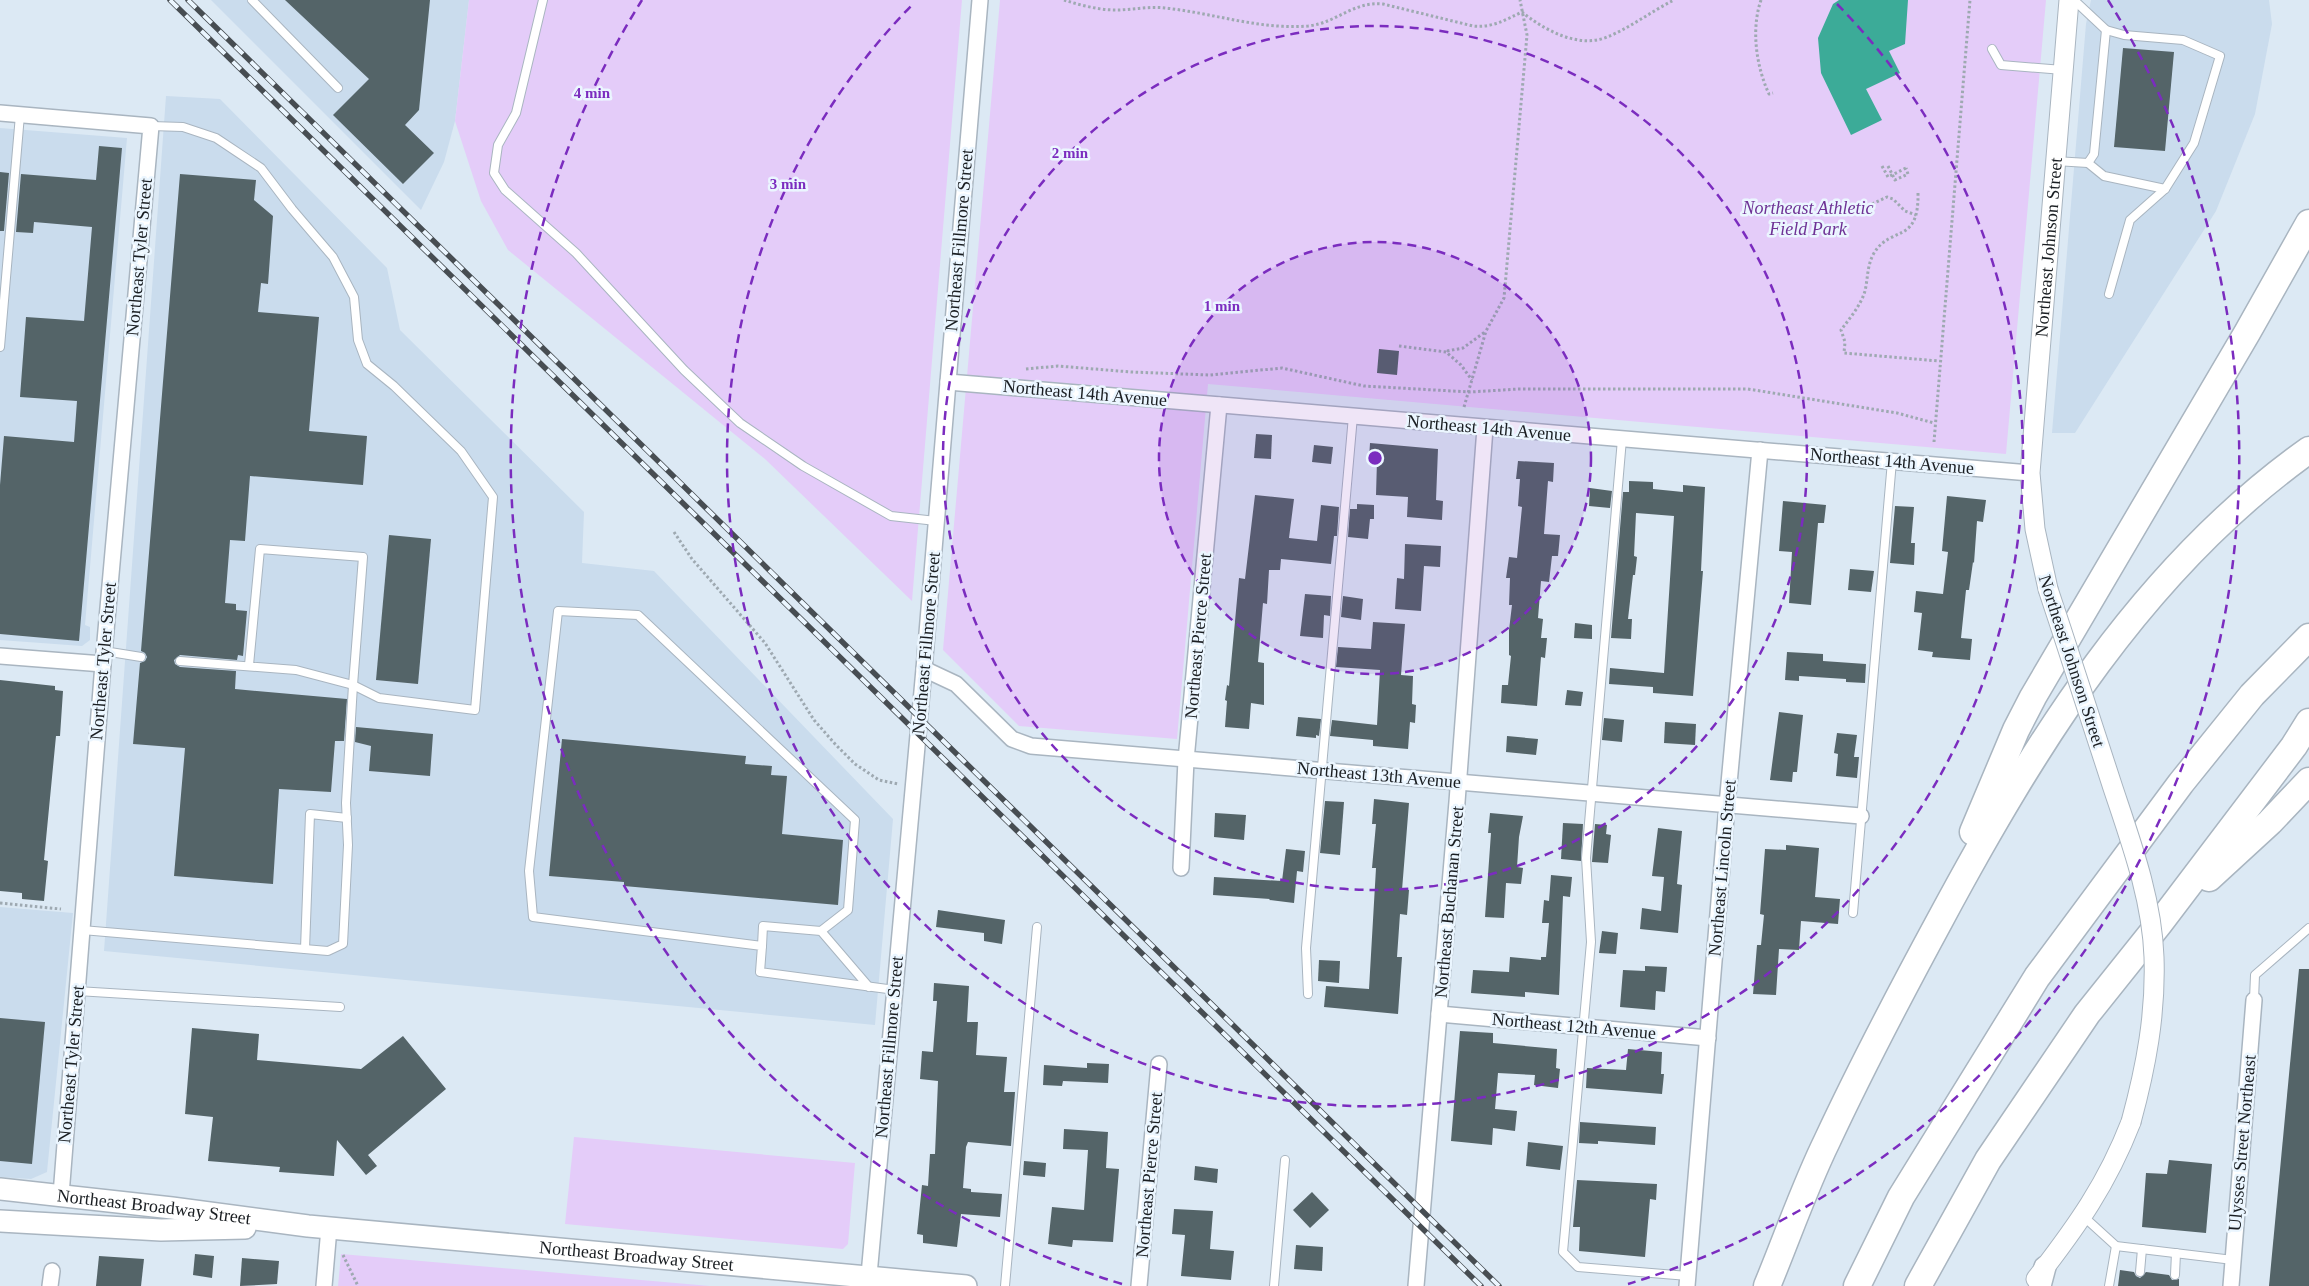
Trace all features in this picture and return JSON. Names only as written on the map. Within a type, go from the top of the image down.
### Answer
[{"type":"highway","points":[[1916,964],[2016,730],[2033,697],[2247,333],[2309,223]]},
{"type":"highway","points":[[1767,1286],[1826,1143],[1916,964],[2018,782],[2051,728],[2092,669],[2134,616],[2190,554],[2232,510],[2309,450]]},
{"type":"highway","points":[[1857,1286],[1901,1197],[2037,977],[2181,783],[2252,695],[2307,639]]},
{"type":"highway","points":[[1918,1286],[1988,1160],[2087,1014],[2159,924],[2294,746],[2309,722]]},
{"type":"highway","points":[[2159,924],[2270,822],[2309,781]]},
{"type":"main road","name":"Northeast Broadway Street","points":[[0,1189],[308,1226],[868,1282],[966,1286]]},
{"type":"main road","name":"Northeast Broadway Street","points":[[0,1221],[161,1230],[308,1226]]},
{"type":"street","name":"Northeast Fillmore Street","points":[[868,1282],[924,669],[980,0]]},
{"type":"street","name":"Northeast Johnson Street","points":[[2031,1286],[2043,1277],[2109,1174],[2132,1122],[2146,1067],[2154,1011],[2154,955],[2146,898],[2131,844],[2048,589],[2034,529],[2030,473],[2068,0]]},
{"type":"street","points":[[0,113],[151,126]]},
{"type":"street","name":"Northeast Tyler Street","points":[[61,1195],[103,658],[151,126]]},
{"type":"street","name":"Northeast 14th Avenue","points":[[948,382],[2030,473]]},
{"type":"street","name":"Northeast Pierce Street","points":[[1181,868],[1186,760],[1219,405]]},
{"type":"street","name":"Northeast Buchanan Street","points":[[1416,1286],[1485,428]]},
{"type":"street","name":"Northeast Lincoln Street","points":[[1688,1281],[1727,805],[1760,450]]},
{"type":"street","points":[[0,656],[103,658]]},
{"type":"street","name":"Northeast 13th Avenue","points":[[924,669],[956,684],[1012,739],[1031,746],[1861,816]]},
{"type":"street","name":"Ulysses Street Northeast","points":[[2231,1286],[2254,1000]]},
{"type":"street","name":"Northeast 12th Avenue","points":[[1439,1014],[1708,1038]]},
{"type":"street","name":"Northeast Pierce Street","points":[[1139,1286],[1159,1064]]},
{"type":"street","points":[[324,1286],[329,1228]]},
{"type":"lane","points":[[252,0],[338,88]]},
{"type":"lane","points":[[543,0],[516,113],[498,145],[494,173],[505,190],[576,253],[684,370],[740,423],[803,466],[891,516],[936,522]]},
{"type":"lane","points":[[2074,0],[2106,30],[2124,35],[2183,40],[2220,56],[2194,143],[2165,189],[2130,220],[2109,294]]},
{"type":"lane","points":[[2088,163],[2094,154],[2106,30]]},
{"type":"lane","points":[[1992,50],[2001,65],[2063,70]]},
{"type":"lane","points":[[0,347],[20,115]]},
{"type":"lane","points":[[151,126],[182,127],[216,138],[262,168],[292,209],[333,258],[354,297],[358,340],[367,364],[394,386],[461,451],[494,497],[475,710],[379,698],[353,685],[296,670],[180,661]]},
{"type":"lane","points":[[2055,161],[2088,163],[2104,176],[2165,189]]},
{"type":"lane","points":[[1308,994],[1306,948],[1353,416]]},
{"type":"lane","points":[[1622,439],[1586,858],[1591,942],[1563,1252],[1578,1267],[1688,1281]]},
{"type":"lane","points":[[1853,913],[1892,461]]},
{"type":"lane","points":[[82,930],[328,951],[343,944],[353,685],[363,557],[260,549],[249,665]]},
{"type":"lane","points":[[762,946],[533,916],[529,871],[558,611],[638,615],[856,820],[848,910],[821,931],[763,926],[762,946],[760,972],[895,990]]},
{"type":"lane","points":[[103,658],[141,656]]},
{"type":"lane","points":[[305,949],[310,814],[347,818]]},
{"type":"lane","points":[[1005,1286],[1037,928]]},
{"type":"lane","points":[[2254,1000],[2255,975],[2309,928]]},
{"type":"lane","points":[[821,931],[869,987]]},
{"type":"lane","points":[[77,992],[340,1007]]},
{"type":"lane","points":[[1274,1286],[1284,1160]]},
{"type":"lane","points":[[2083,1216],[2116,1246],[2233,1260]]},
{"type":"lane","points":[[2109,1286],[2116,1246]]},
{"type":"lane","points":[[2140,1272],[2142,1249]]},
{"type":"lane","points":[[2174,1275],[2176,1253]]},
{"type":"path","points":[[1064,0],[1102,9],[1116,10],[1164,7],[1252,23],[1288,26],[1325,23],[1357,6],[1370,3],[1384,4],[1484,27],[1497,24],[1522,12]]},
{"type":"path","points":[[1464,407],[1470,392],[1486,331],[1504,298],[1527,35],[1520,0]]},
{"type":"path","points":[[1522,12],[1536,24],[1552,31],[1575,39],[1592,41],[1607,37],[1674,0]]},
{"type":"path","points":[[1761,0],[1756,51],[1764,84],[1769,94],[1773,93]]},
{"type":"path","points":[[1934,442],[1939,361],[1970,0]]},
{"type":"path","points":[[1882,166],[1888,177],[1906,168],[1908,174],[1895,180],[1888,166]]},
{"type":"path","points":[[1918,193],[1915,221],[1907,229],[1882,244],[1875,252],[1868,265],[1864,292],[1859,304],[1841,330],[1845,342],[1844,353],[1939,361]]},
{"type":"path","points":[[1872,204],[1887,197],[1893,199],[1905,211],[1916,215]]},
{"type":"path","points":[[1399,346],[1446,352],[1463,348],[1486,331]]},
{"type":"path","points":[[1446,352],[1461,365],[1473,381]]},
{"type":"path","points":[[1026,369],[1058,366],[1210,376],[1282,368],[1364,386],[1470,392],[1519,389],[1748,389],[1897,413],[1934,424]]},
{"type":"path","points":[[674,532],[692,559],[765,643],[814,720],[836,745],[855,764],[879,780],[913,787]]},
{"type":"path","points":[[0,903],[61,909]]},
{"type":"path","points":[[342,1252],[358,1286]]},
{"type":"shaded area","points":[[211,0],[469,0],[455,121],[444,162],[421,210]]},
{"type":"shaded area","points":[[1839,0],[1908,0],[1905,44],[1889,51],[1900,73],[1866,89],[1882,120],[1851,135],[1821,73],[1818,38],[1833,4]]},
{"type":"shaded area","points":[[2091,0],[2269,0],[2272,24],[2255,114],[2216,211],[2075,433],[2052,433],[2086,24]]},
{"type":"shaded area","points":[[166,96],[220,99],[387,268],[400,330],[584,512],[582,563],[654,571],[893,819],[875,1025],[104,951]]},
{"type":"shaded area","points":[[0,128],[127,138],[85,625],[90,627],[90,640],[82,646],[0,640]]},
{"type":"shaded area","points":[[0,907],[73,913],[47,1172],[31,1179],[0,1177]]},
{"type":"green space","points":[[469,0],[962,0],[912,601],[765,459],[508,250],[481,201],[455,121]]},
{"type":"green space","name":"Northeast Athletic Field Park","points":[[1000,0],[2046,0],[2006,454],[1208,384],[1177,739],[1019,726],[943,650]]},
{"type":"green space","points":[[574,1137],[855,1163],[848,1244],[843,1249],[565,1224]]},
{"type":"green space","points":[[341,1254],[710,1286],[338,1286]]},
{"type":"building","points":[[285,0],[430,0],[419,110],[405,125],[434,153],[403,184],[333,115],[369,79]]},
{"type":"building","points":[[2123,48],[2174,52],[2165,151],[2114,147]]},
{"type":"building","points":[[99,146],[122,148],[79,641],[0,634],[0,485],[4,436],[74,442],[77,401],[20,397],[26,317],[84,321],[92,227],[34,222],[33,233],[16,232],[21,174],[96,180]]},
{"type":"building","points":[[0,172],[9,173],[4,231],[0,231]]},
{"type":"building","points":[[180,174],[256,180],[254,200],[273,216],[268,284],[261,283],[258,312],[319,317],[309,431],[367,436],[363,485],[250,476],[245,541],[230,540],[225,603],[236,604],[236,610],[247,611],[243,656],[238,655],[237,660],[180,655],[174,660],[175,664],[180,667],[236,671],[235,689],[347,699],[344,741],[335,741],[331,792],[279,789],[273,884],[174,876],[185,748],[133,744],[140,663],[145,661],[147,657],[141,651]]},
{"type":"building","points":[[1379,349],[1399,351],[1397,375],[1377,373]]},
{"type":"building","points":[[1256,434],[1272,435],[1271,459],[1254,458]]},
{"type":"building","points":[[1370,443],[1438,449],[1436,500],[1443,501],[1442,520],[1407,517],[1408,497],[1376,495],[1377,460],[1369,459]]},
{"type":"building","points":[[1314,445],[1333,447],[1331,464],[1312,462]]},
{"type":"building","points":[[1518,461],[1554,463],[1553,482],[1548,481],[1544,534],[1560,535],[1558,556],[1552,556],[1549,582],[1541,581],[1538,618],[1543,619],[1541,638],[1547,638],[1545,658],[1541,657],[1537,706],[1501,703],[1502,685],[1508,685],[1511,656],[1509,655],[1509,630],[1512,605],[1509,605],[1510,578],[1506,578],[1509,557],[1517,558],[1522,507],[1518,506],[1520,479],[1516,479]]},
{"type":"building","points":[[1629,481],[1653,482],[1653,489],[1683,492],[1683,485],[1705,487],[1701,571],[1703,571],[1693,696],[1653,693],[1653,687],[1609,684],[1610,668],[1664,673],[1674,516],[1636,513],[1634,556],[1637,557],[1628,619],[1632,619],[1631,639],[1611,638],[1623,492],[1629,492]]},
{"type":"building","points":[[1590,488],[1612,491],[1610,508],[1589,506]]},
{"type":"building","points":[[1255,495],[1294,499],[1289,538],[1317,541],[1321,505],[1339,507],[1337,536],[1334,536],[1331,564],[1281,559],[1280,570],[1269,570],[1267,604],[1263,603],[1258,662],[1264,663],[1264,705],[1251,703],[1249,729],[1225,727],[1227,701],[1225,700],[1227,685],[1229,686],[1239,578],[1245,579]]},
{"type":"building","points":[[1947,496],[1986,500],[1983,522],[1977,521],[1974,563],[1969,590],[1966,590],[1961,638],[1972,639],[1970,660],[1932,657],[1933,652],[1918,650],[1922,613],[1914,612],[1916,591],[1943,594],[1948,552],[1942,551]]},
{"type":"building","points":[[1783,501],[1826,505],[1824,523],[1818,523],[1811,605],[1789,603],[1792,552],[1779,551]]},
{"type":"building","points":[[1357,504],[1374,505],[1374,519],[1370,519],[1368,539],[1348,537],[1350,509],[1357,509]]},
{"type":"building","points":[[1895,506],[1914,507],[1911,543],[1915,543],[1914,565],[1890,563]]},
{"type":"building","points":[[389,535],[431,539],[418,684],[376,680]]},
{"type":"building","points":[[1405,544],[1441,546],[1440,567],[1424,566],[1421,611],[1395,609],[1397,578],[1404,579]]},
{"type":"building","points":[[1850,569],[1874,571],[1871,592],[1848,590]]},
{"type":"building","points":[[1305,594],[1331,596],[1330,616],[1324,615],[1323,638],[1300,636]]},
{"type":"building","points":[[1343,596],[1363,599],[1361,620],[1341,617]]},
{"type":"building","points":[[1373,622],[1405,624],[1401,675],[1413,676],[1412,704],[1416,705],[1415,723],[1410,722],[1408,749],[1373,746],[1373,740],[1330,736],[1332,720],[1377,725],[1380,670],[1336,667],[1338,647],[1371,649]]},
{"type":"building","points":[[1575,623],[1592,625],[1592,639],[1574,638]]},
{"type":"building","points":[[1787,652],[1823,654],[1823,661],[1866,664],[1865,683],[1846,682],[1846,679],[1799,676],[1799,681],[1785,680]]},
{"type":"building","points":[[0,680],[55,686],[55,690],[63,691],[60,736],[56,736],[44,860],[48,861],[44,901],[22,899],[22,893],[0,891]]},
{"type":"building","points":[[1567,690],[1583,692],[1581,706],[1565,705]]},
{"type":"building","points":[[1779,712],[1803,715],[1797,772],[1793,772],[1792,782],[1770,780]]},
{"type":"building","points":[[1298,717],[1321,719],[1319,736],[1316,735],[1316,738],[1296,736]]},
{"type":"building","points":[[1604,718],[1624,720],[1622,742],[1602,740]]},
{"type":"building","points":[[1665,722],[1696,724],[1695,745],[1664,743]]},
{"type":"building","points":[[356,727],[433,734],[430,776],[369,771],[371,746],[355,742]]},
{"type":"building","points":[[1837,733],[1857,735],[1854,757],[1859,757],[1857,778],[1836,776],[1838,754],[1834,753]]},
{"type":"building","points":[[1507,736],[1538,739],[1536,755],[1506,752]]},
{"type":"building","points":[[562,739],[746,756],[745,764],[772,766],[771,775],[787,776],[782,834],[843,840],[838,905],[624,886],[624,882],[549,876]]},
{"type":"building","points":[[1374,799],[1409,803],[1402,890],[1409,890],[1407,915],[1400,914],[1397,957],[1402,957],[1398,1014],[1324,1007],[1326,986],[1369,989],[1376,868],[1372,868],[1376,824],[1372,824]]},
{"type":"building","points":[[1325,801],[1344,802],[1340,855],[1320,853]]},
{"type":"building","points":[[1215,813],[1246,815],[1244,840],[1214,837]]},
{"type":"building","points":[[1490,813],[1523,816],[1519,837],[1517,867],[1523,868],[1521,884],[1506,883],[1504,918],[1485,917],[1491,833],[1488,833]]},
{"type":"building","points":[[1563,823],[1583,824],[1581,861],[1561,859]]},
{"type":"building","points":[[1595,824],[1607,825],[1606,834],[1611,835],[1608,863],[1592,862]]},
{"type":"building","points":[[1658,828],[1682,831],[1677,884],[1682,885],[1678,933],[1640,929],[1642,908],[1661,911],[1664,877],[1652,876]]},
{"type":"building","points":[[1786,845],[1819,848],[1815,897],[1840,899],[1838,924],[1801,921],[1799,950],[1779,949],[1776,995],[1753,994],[1757,945],[1761,945],[1764,915],[1760,914],[1765,849],[1786,850]]},
{"type":"building","points":[[1286,849],[1305,851],[1303,872],[1297,871],[1294,903],[1270,899],[1213,895],[1214,877],[1282,881]]},
{"type":"building","points":[[1551,875],[1572,877],[1570,897],[1563,896],[1559,995],[1525,992],[1525,997],[1471,993],[1473,970],[1509,972],[1510,957],[1541,960],[1541,957],[1546,957],[1549,923],[1542,923],[1544,900],[1549,901]]},
{"type":"building","points":[[938,910],[1005,920],[1002,944],[984,941],[984,933],[936,927]]},
{"type":"building","points":[[1602,931],[1618,933],[1616,954],[1599,953]]},
{"type":"building","points":[[1319,960],[1340,961],[1339,983],[1318,981]]},
{"type":"building","points":[[1645,966],[1667,967],[1665,992],[1656,991],[1655,1010],[1620,1007],[1623,970],[1645,971]]},
{"type":"building","points":[[2299,969],[2309,969],[2309,1286],[2269,1286]]},
{"type":"building","points":[[934,983],[969,986],[967,1022],[978,1022],[976,1055],[1007,1057],[1004,1092],[1015,1092],[1011,1146],[968,1142],[966,1147],[963,1188],[971,1189],[971,1192],[1002,1194],[1000,1217],[961,1214],[957,1247],[923,1243],[923,1235],[917,1234],[922,1185],[928,1186],[930,1154],[935,1154],[938,1081],[920,1079],[922,1051],[933,1052],[937,1001],[933,1001]]},
{"type":"building","points":[[0,1018],[45,1022],[32,1164],[0,1161]]},
{"type":"building","points":[[192,1028],[259,1034],[257,1060],[361,1069],[403,1036],[446,1089],[368,1155],[377,1166],[366,1175],[337,1140],[334,1176],[279,1172],[280,1167],[208,1161],[213,1117],[185,1114]]},
{"type":"building","points":[[1460,1031],[1493,1033],[1493,1043],[1557,1049],[1556,1068],[1560,1069],[1558,1088],[1534,1085],[1535,1075],[1498,1073],[1495,1109],[1517,1111],[1515,1131],[1493,1128],[1492,1145],[1451,1141]]},
{"type":"building","points":[[1628,1049],[1662,1052],[1661,1074],[1664,1074],[1662,1094],[1586,1088],[1587,1068],[1626,1070]]},
{"type":"building","points":[[1087,1063],[1109,1064],[1108,1083],[1063,1081],[1062,1086],[1043,1085],[1044,1065],[1087,1068]]},
{"type":"building","points":[[1580,1122],[1656,1127],[1655,1145],[1598,1141],[1598,1144],[1579,1143]]},
{"type":"building","points":[[1064,1129],[1108,1132],[1106,1168],[1119,1169],[1113,1242],[1073,1240],[1072,1247],[1048,1244],[1052,1207],[1084,1210],[1088,1150],[1063,1149]]},
{"type":"building","points":[[1528,1142],[1563,1146],[1560,1170],[1526,1166]]},
{"type":"building","points":[[2169,1160],[2212,1164],[2206,1233],[2142,1227],[2146,1173],[2167,1174]]},
{"type":"building","points":[[1024,1161],[1046,1163],[1045,1177],[1023,1175]]},
{"type":"building","points":[[1195,1166],[1218,1169],[1217,1183],[1194,1180]]},
{"type":"building","points":[[1577,1180],[1657,1184],[1656,1200],[1650,1199],[1645,1257],[1579,1251],[1580,1227],[1573,1227]]},
{"type":"building","points":[[1312,1192],[1329,1210],[1310,1228],[1293,1210]]},
{"type":"building","points":[[1174,1209],[1213,1211],[1210,1249],[1234,1251],[1231,1280],[1181,1276],[1185,1235],[1172,1234]]},
{"type":"building","points":[[1296,1245],[1323,1247],[1322,1271],[1294,1269]]},
{"type":"building","points":[[195,1254],[214,1256],[212,1278],[193,1275]]},
{"type":"building","points":[[99,1256],[144,1259],[141,1286],[96,1286]]},
{"type":"building","points":[[242,1258],[279,1261],[277,1284],[240,1286]]},
{"type":"building","points":[[2120,1270],[2134,1272],[2140,1278],[2146,1272],[2169,1275],[2172,1280],[2179,1279],[2179,1286],[2118,1286]]},
{"type":"railway","points":[[170,0],[1481,1286]]},
{"type":"railway","points":[[188,0],[1499,1286]]}]
